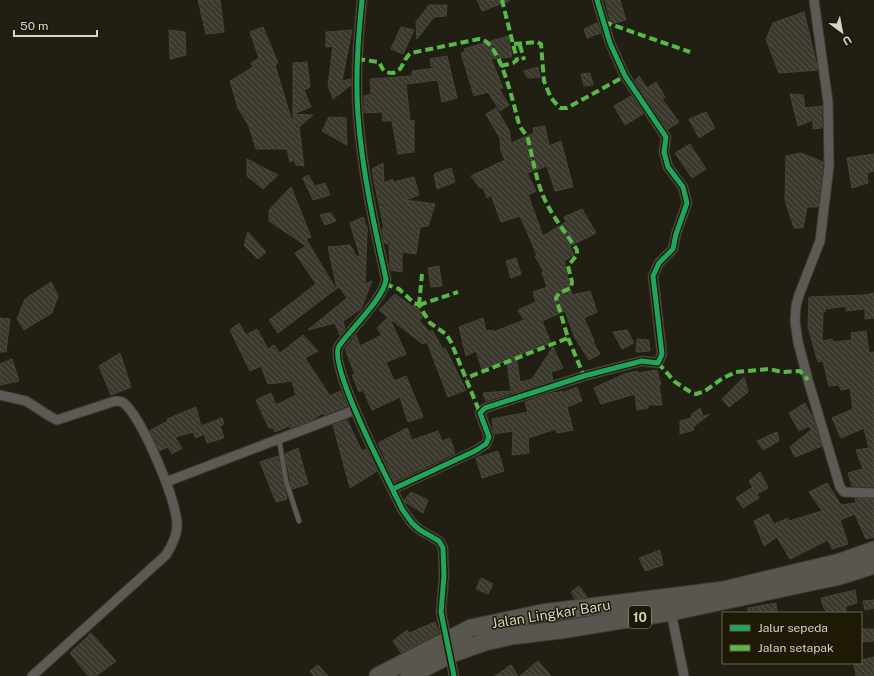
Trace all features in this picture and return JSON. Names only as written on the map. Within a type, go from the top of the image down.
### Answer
[{"type":"highway","name":"Jalan Lingkar Baru","points":[[409,676],[449,647],[471,628],[542,613],[724,590],[840,562],[874,550]]},
{"type":"highway","name":"Jalan Lingkar Baru","points":[[378,676],[449,647],[466,647],[511,636],[560,630],[671,612],[840,576],[874,565]]},
{"type":"street","points":[[362,0],[357,74],[358,115],[367,188],[386,279],[381,293],[337,350],[337,360],[354,410],[402,509],[412,523],[420,530],[439,541],[443,548],[444,576],[441,612],[454,676]]},
{"type":"street","points":[[393,489],[475,451],[486,444],[489,438],[480,413],[485,408],[584,376],[642,361],[658,363],[662,354],[653,276],[659,263],[673,249],[676,234],[687,203],[686,196],[678,179],[668,167],[664,152],[666,137],[625,76],[617,59],[597,0]]},
{"type":"street","points":[[814,0],[828,102],[830,166],[820,241],[796,306],[797,334],[841,490],[844,492],[874,493]]},
{"type":"street","points":[[0,395],[26,401],[57,420],[115,401],[121,401],[126,405],[140,428],[166,482],[176,519],[177,528],[166,555],[32,676]]},
{"type":"street","points":[[166,482],[354,410]]},
{"type":"street","points":[[671,612],[684,676]]},
{"type":"lane","points":[[279,439],[286,481],[299,521]]},
{"type":"building","points":[[198,0],[220,0],[224,32],[206,34]]},
{"type":"building","points":[[477,0],[509,0],[509,1],[482,11]]},
{"type":"building","points":[[605,0],[620,0],[626,20],[611,24]]},
{"type":"building","points":[[429,5],[447,5],[446,16],[434,17],[417,39],[416,22]]},
{"type":"building","points":[[804,12],[818,70],[779,73],[766,39],[773,23]]},
{"type":"building","points":[[597,23],[601,33],[587,38],[584,29]]},
{"type":"building","points":[[263,27],[278,63],[275,65],[293,125],[293,114],[313,115],[299,127],[304,166],[296,165],[294,160],[290,162],[287,149],[256,149],[249,126],[238,108],[230,81],[253,67],[251,63],[259,58],[250,32]]},
{"type":"building","points":[[401,27],[414,30],[403,54],[391,49]]},
{"type":"building","points":[[169,30],[185,32],[186,55],[170,59]]},
{"type":"building","points":[[352,30],[342,81],[351,79],[351,85],[333,99],[328,86],[333,46],[326,47],[326,32]]},
{"type":"building","points":[[508,36],[512,57],[491,59],[503,88],[499,89],[509,105],[500,111],[488,92],[474,96],[461,53],[465,52],[464,49]]},
{"type":"building","points":[[447,56],[457,98],[442,102],[438,80],[406,84],[410,121],[414,120],[414,152],[398,154],[392,121],[383,121],[382,112],[364,113],[364,96],[371,94],[370,79],[412,76],[412,71],[436,68],[431,66],[430,59]]},
{"type":"building","points":[[307,62],[310,87],[304,90],[311,107],[293,114],[293,63]]},
{"type":"building","points":[[538,67],[540,77],[528,78],[523,71]]},
{"type":"building","points":[[590,73],[593,85],[584,86],[581,74]]},
{"type":"building","points":[[639,76],[647,88],[656,82],[665,97],[662,99],[679,122],[668,129],[635,80]]},
{"type":"building","points":[[790,94],[803,95],[805,108],[822,106],[822,128],[813,129],[813,120],[798,126]]},
{"type":"building","points":[[631,96],[643,114],[625,125],[614,106]]},
{"type":"building","points":[[496,108],[509,130],[511,143],[534,133],[533,128],[545,126],[549,146],[561,141],[573,187],[555,191],[547,166],[527,173],[536,191],[528,195],[543,236],[566,222],[564,217],[582,209],[596,233],[570,246],[574,255],[564,261],[572,295],[590,291],[597,312],[584,318],[594,341],[593,342],[600,354],[589,360],[575,338],[565,311],[542,321],[551,343],[516,356],[520,382],[532,379],[553,347],[563,368],[551,372],[553,380],[511,393],[507,361],[482,369],[476,351],[466,356],[459,327],[483,318],[486,331],[493,330],[493,332],[524,320],[518,310],[536,302],[533,292],[547,287],[542,272],[544,272],[535,256],[537,255],[520,216],[501,222],[491,195],[487,198],[483,187],[480,188],[471,176],[505,160],[501,151],[500,138],[486,114]]},
{"type":"building","points":[[706,112],[715,128],[699,138],[689,119]]},
{"type":"building","points":[[329,117],[346,118],[347,145],[322,131]]},
{"type":"building","points":[[690,144],[706,169],[692,178],[675,153]]},
{"type":"building","points":[[801,153],[823,162],[818,207],[807,207],[803,228],[794,228],[785,200],[786,156]]},
{"type":"building","points":[[874,154],[874,171],[867,173],[868,183],[852,188],[847,158]]},
{"type":"building","points":[[247,159],[278,175],[263,189],[247,176]]},
{"type":"building","points":[[383,163],[384,183],[393,179],[393,182],[414,177],[419,195],[405,200],[435,204],[428,226],[420,227],[416,254],[402,252],[402,272],[390,270],[389,244],[384,242],[382,228],[384,228],[372,169]]},
{"type":"building","points":[[451,168],[455,182],[437,189],[434,174]]},
{"type":"building","points":[[308,175],[315,186],[325,183],[330,195],[313,200],[303,178]]},
{"type":"building","points":[[291,187],[311,237],[306,239],[336,289],[278,333],[269,320],[316,284],[295,253],[306,246],[269,221],[269,210]]},
{"type":"building","points":[[331,213],[336,221],[325,225],[320,215]]},
{"type":"building","points":[[363,217],[368,231],[365,284],[372,281],[361,309],[343,321],[345,328],[340,335],[335,323],[308,330],[347,298],[339,287],[337,289],[328,247],[350,245],[357,257],[360,256],[350,223]]},
{"type":"building","points":[[248,232],[266,252],[258,259],[244,245]]},
{"type":"building","points":[[516,258],[521,274],[511,278],[506,261]]},
{"type":"building","points":[[439,266],[442,286],[431,287],[428,268]]},
{"type":"building","points":[[51,282],[58,296],[52,313],[24,330],[17,319],[25,299]]},
{"type":"building","points":[[874,293],[874,318],[865,319],[865,309],[846,311],[846,306],[825,309],[825,312],[823,312],[822,341],[832,339],[833,342],[852,340],[851,333],[866,331],[869,353],[874,352],[874,487],[852,486],[848,473],[863,469],[856,450],[869,448],[864,428],[841,438],[832,418],[853,409],[850,388],[841,390],[839,385],[829,386],[823,361],[818,362],[808,327],[809,297],[865,295]]},
{"type":"building","points":[[395,294],[413,307],[414,305],[424,316],[419,320],[430,332],[432,330],[443,349],[445,348],[466,390],[448,397],[427,342],[423,344],[390,319],[406,354],[386,362],[394,381],[406,376],[423,417],[408,422],[400,397],[372,410],[363,390],[359,392],[352,375],[355,374],[345,349],[356,335],[360,346],[382,335],[377,328],[388,317],[379,310]]},
{"type":"building","points":[[0,318],[10,319],[6,352],[0,352]]},
{"type":"building","points":[[239,323],[246,335],[257,329],[268,349],[274,345],[280,353],[303,335],[318,351],[305,358],[330,396],[340,391],[347,406],[324,415],[323,413],[310,421],[290,428],[289,426],[275,432],[273,428],[269,428],[256,400],[271,393],[276,405],[296,395],[292,381],[268,384],[261,366],[250,371],[230,330]]},
{"type":"building","points":[[627,330],[634,343],[622,349],[613,332]]},
{"type":"building","points":[[637,339],[649,340],[650,351],[636,352]]},
{"type":"building","points":[[120,353],[131,387],[111,395],[99,366]]},
{"type":"building","points":[[12,359],[19,381],[0,385],[0,364]]},
{"type":"building","points":[[657,370],[661,384],[659,385],[662,405],[648,405],[648,408],[637,410],[635,394],[601,404],[594,388],[624,374],[637,371],[638,373]]},
{"type":"building","points":[[744,377],[748,392],[729,407],[722,399]]},
{"type":"building","points":[[577,387],[582,401],[567,407],[573,430],[557,433],[556,429],[528,438],[529,453],[512,455],[513,431],[494,434],[492,419],[528,412],[525,402],[555,392],[562,391],[562,393]]},
{"type":"building","points":[[509,391],[510,393],[486,401],[483,393]]},
{"type":"building","points":[[805,403],[813,418],[822,446],[795,457],[790,447],[811,430],[809,426],[799,431],[789,413]]},
{"type":"building","points":[[196,407],[201,426],[222,418],[224,424],[220,426],[224,438],[207,443],[204,434],[196,438],[193,432],[175,437],[182,448],[172,454],[168,447],[159,451],[149,431],[168,421],[167,419]]},
{"type":"building","points":[[700,408],[703,416],[710,414],[693,427],[694,430],[680,434],[680,421],[692,418],[691,415]]},
{"type":"building","points":[[347,420],[362,451],[366,449],[377,471],[350,488],[333,425]]},
{"type":"building","points":[[407,428],[412,440],[438,431],[442,441],[450,438],[455,453],[395,481],[378,443]]},
{"type":"building","points":[[777,432],[779,441],[763,450],[757,441]]},
{"type":"building","points":[[298,448],[308,484],[292,489],[285,454]]},
{"type":"building","points":[[498,451],[504,471],[482,478],[476,458]]},
{"type":"building","points":[[278,456],[287,499],[276,502],[260,462]]},
{"type":"building","points":[[760,472],[768,488],[757,494],[749,481]]},
{"type":"building","points":[[827,483],[841,505],[856,503],[855,498],[874,499],[874,537],[866,539],[855,514],[840,520],[848,544],[832,549],[828,540],[790,559],[777,537],[764,546],[754,521],[768,514],[774,524],[788,518],[789,521],[822,511],[809,492]]},
{"type":"building","points":[[753,487],[759,498],[743,508],[736,498]]},
{"type":"building","points":[[411,492],[428,500],[423,513],[405,502],[404,500]]},
{"type":"building","points":[[660,550],[663,565],[645,571],[639,558]]},
{"type":"building","points":[[481,578],[493,584],[488,594],[476,589]]},
{"type":"building","points":[[579,586],[587,597],[575,599],[571,592]]},
{"type":"building","points":[[855,590],[857,603],[846,606],[845,612],[827,612],[823,607],[821,598]]},
{"type":"building","points":[[874,600],[874,608],[865,610],[863,601]]},
{"type":"building","points":[[776,603],[777,612],[748,612],[748,608]]},
{"type":"building","points":[[435,622],[439,633],[401,653],[393,641],[407,630],[409,633]]},
{"type":"building","points":[[862,629],[874,629],[874,641],[862,642]]},
{"type":"building","points":[[91,633],[116,661],[96,676],[88,676],[70,653]]},
{"type":"building","points":[[874,657],[874,676],[856,676],[854,664],[862,664],[862,660]]},
{"type":"building","points":[[538,661],[551,676],[520,676]]},
{"type":"building","points":[[318,665],[328,676],[314,676],[310,671]]},
{"type":"building","points":[[511,665],[518,676],[495,676]]},
{"type":"marked path","points":[[501,66],[513,63],[517,60],[502,0]]},
{"type":"marked path","points":[[604,22],[690,52]]},
{"type":"marked path","points":[[357,59],[379,62],[382,69],[392,73],[401,68],[411,53],[479,39],[487,42],[500,61],[510,90],[519,124],[528,139],[541,191],[547,205],[577,250],[577,255],[568,266],[572,282],[571,288],[559,293],[556,298],[568,338],[466,378]]},
{"type":"marked path","points":[[514,44],[537,42],[541,44],[544,81],[551,98],[560,108],[567,108],[625,76]]},
{"type":"marked path","points":[[520,45],[524,60]]},
{"type":"marked path","points":[[419,305],[422,274]]},
{"type":"marked path","points":[[385,284],[399,289],[414,303],[419,305],[430,323],[446,334],[451,342],[480,413]]},
{"type":"marked path","points":[[419,305],[458,292]]},
{"type":"marked path","points":[[568,338],[584,376]]},
{"type":"marked path","points":[[658,363],[675,382],[696,394],[705,391],[723,378],[736,372],[769,369],[782,372],[800,371],[808,380]]},
{"type":"cycle path","points":[[362,0],[357,58],[358,115],[365,177],[386,279],[380,295],[374,304],[339,346],[338,357],[342,376],[351,400],[374,452],[402,509],[412,523],[420,530],[439,541],[443,548],[444,576],[441,612],[454,676]]},
{"type":"cycle path","points":[[393,489],[475,451],[486,444],[489,437],[480,413],[485,408],[584,376],[642,361],[658,363],[662,354],[653,276],[659,263],[673,249],[676,234],[687,203],[683,187],[668,167],[664,152],[666,137],[625,76],[610,43],[597,0]]}]
